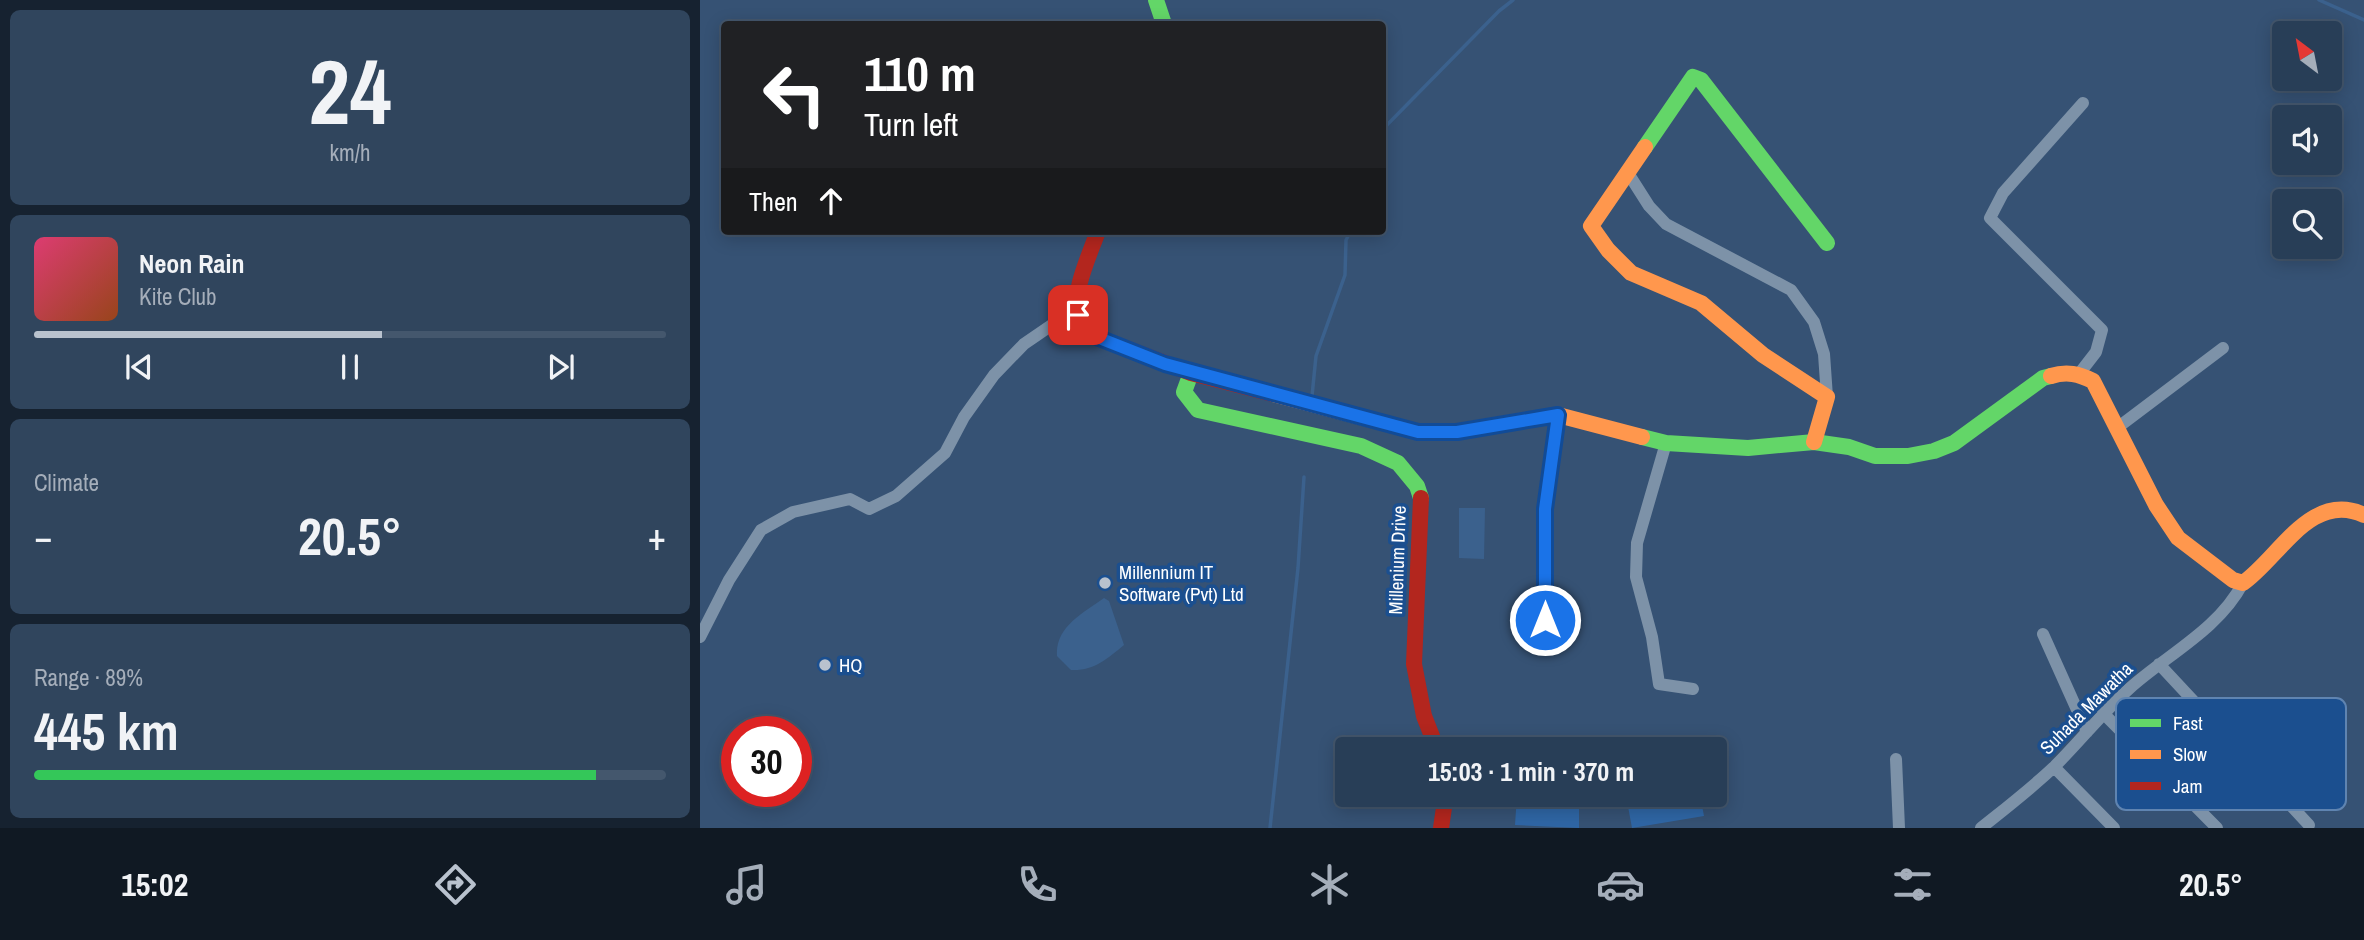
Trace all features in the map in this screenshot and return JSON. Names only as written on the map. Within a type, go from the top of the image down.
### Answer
[{"type":"street","points":[[1156,0],[1163,21]]},
{"type":"street","points":[[1827,243],[1702,80],[1693,77],[1591,226],[1608,250],[1631,273],[1701,303],[1763,355],[1827,397]]},
{"type":"street","points":[[2079,374],[2096,352],[2102,330],[1990,218],[2003,193],[2083,103]]},
{"type":"street","points":[[1629,173],[1649,206],[1666,224],[1791,290],[1814,322],[1824,354],[1827,397],[1814,442]]},
{"type":"street","points":[[1097,235],[1078,295],[1078,307],[1080,321],[1099,338],[1191,373],[1418,432],[1457,432],[1558,415],[1666,443],[1748,448],[1814,442],[1849,447],[1875,456],[1908,456],[1934,451],[1954,443],[2043,378],[2061,373],[2079,374],[2093,381],[2156,505],[2178,538],[2233,580],[2243,583],[2256,576],[2296,528],[2318,514],[2350,508],[2364,515]]},
{"type":"street","points":[[700,637],[729,580],[761,530],[793,512],[850,499],[869,509],[896,496],[945,453],[964,417],[994,375],[1024,344],[1078,307]]},
{"type":"street","points":[[2116,428],[2223,348]]},
{"type":"street","name":"Millenium Drive","points":[[1191,373],[1184,392],[1198,410],[1361,446],[1398,463],[1417,486],[1422,502],[1414,664],[1424,716],[1432,737]]},
{"type":"street","points":[[1545,620],[1545,509],[1558,415]]},
{"type":"street","points":[[1666,443],[1637,542],[1636,577],[1652,638],[1659,684],[1693,689]]},
{"type":"street","name":"Suhada Mawatha","points":[[2120,698],[2226,609],[2243,583]]},
{"type":"street","points":[[2043,634],[2087,732]]},
{"type":"street","points":[[2159,664],[2191,698]]},
{"type":"street","name":"Suhada Mawatha","points":[[1981,828],[2054,767],[2116,702]]},
{"type":"street","points":[[2103,713],[2116,726]]},
{"type":"street","points":[[1896,759],[1899,828]]},
{"type":"street","points":[[2054,767],[2114,828]]},
{"type":"street","points":[[1441,828],[1444,807]]},
{"type":"street","points":[[2199,810],[2217,828]]},
{"type":"street","points":[[2295,810],[2309,825]]},
{"type":"shaded area","points":[[1459,508],[1485,508],[1484,559],[1459,558]]},
{"type":"shaded area","points":[[1104,598],[1109,601],[1124,645],[1093,666],[1071,670],[1057,656],[1061,637],[1079,615]]},
{"type":"shaded area","points":[[1516,807],[1579,807],[1579,828],[1515,825]]},
{"type":"shaded area","points":[[1628,807],[1702,807],[1704,816],[1632,828]]},
{"type":"waterway","points":[[1386,126],[1513,0]]},
{"type":"waterway","points":[[2319,0],[2364,20]]},
{"type":"waterway","points":[[1312,396],[1316,356],[1345,275],[1346,240],[1349,235]]},
{"type":"waterway","points":[[1270,828],[1298,568],[1304,477]]},
{"type":"traffic: fast","points":[[1156,0],[1163,21]]},
{"type":"traffic: fast","points":[[1645,147],[1693,77],[1701,80],[1827,243]]},
{"type":"traffic: fast","points":[[1191,373],[1184,392],[1198,410],[1361,446],[1398,463],[1417,486],[1421,498]]},
{"type":"traffic: fast","points":[[1642,437],[1666,443],[1748,448],[1814,442],[1849,447],[1875,456],[1908,456],[1934,451],[1954,443],[2043,378],[2051,376]]},
{"type":"traffic: slow","points":[[1645,147],[1591,226],[1608,250],[1631,273],[1701,303],[1763,355],[1827,397],[1814,442]]},
{"type":"traffic: slow","points":[[2051,376],[2073,374],[2093,381],[2156,505],[2178,538],[2233,580],[2243,583],[2297,530],[2312,519],[2328,512],[2345,510],[2364,515]]},
{"type":"traffic: slow","points":[[1273,394],[1418,432],[1457,432],[1558,415],[1642,437]]},
{"type":"traffic: jam","points":[[1097,235],[1077,298],[1079,318],[1088,330],[1099,338],[1191,373],[1273,394]]},
{"type":"traffic: jam","points":[[1421,498],[1414,664],[1424,716],[1432,737]]},
{"type":"traffic: jam","points":[[1441,828],[1444,807]]},
{"type":"place","name":"Millennium IT Software (Pvt) Ltd","points":[[1105,583]]},
{"type":"place","name":"HQ","points":[[825,665]]},
{"type":"route","points":[[1078,315],[1085,328],[1099,338],[1191,373],[1418,432],[1457,432],[1558,415],[1545,509],[1545,620]]}]
